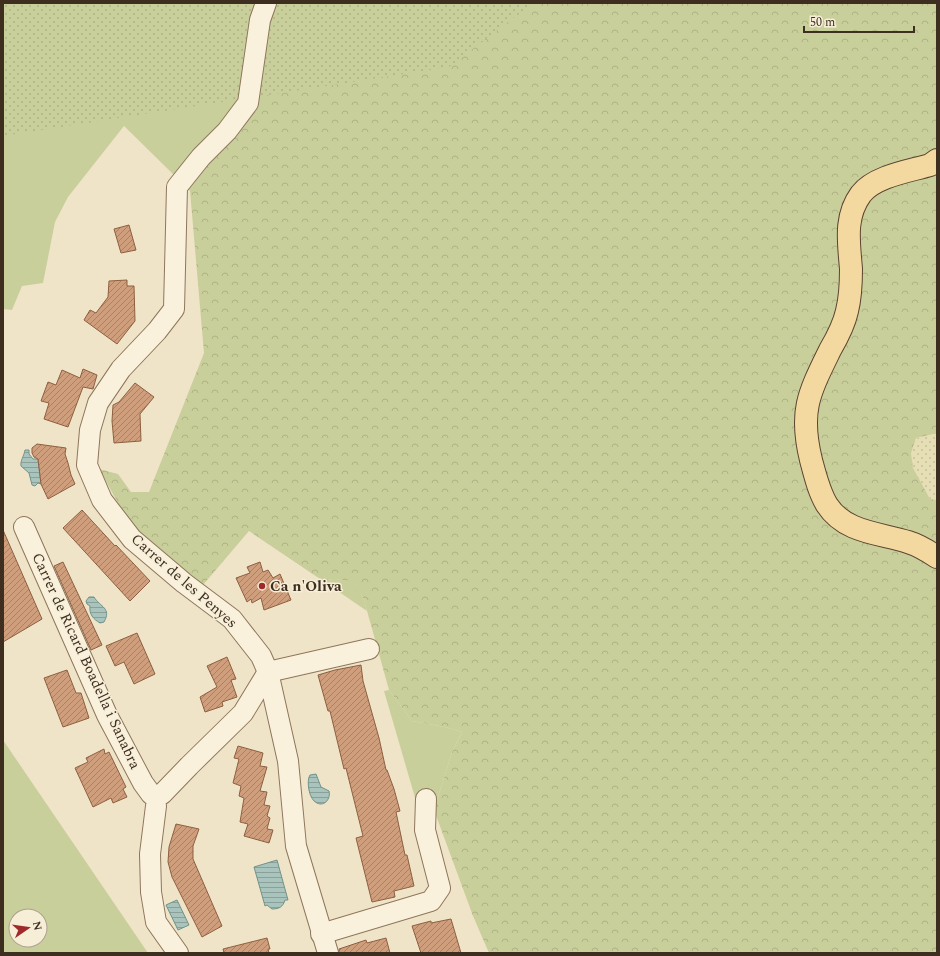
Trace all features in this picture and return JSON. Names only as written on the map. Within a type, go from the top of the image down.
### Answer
[{"type":"main road","points":[[937,160],[930,164],[881,179],[862,193],[852,208],[848,226],[851,271],[847,311],[808,398],[806,414],[806,441],[816,478],[827,505],[839,519],[855,528],[909,542],[937,557]]},
{"type":"street","name":"Carrer de les Penyes","points":[[266,3],[260,20],[248,103],[227,131],[200,157],[177,187],[174,309],[157,331],[121,369],[98,403],[90,430],[87,465],[102,500],[132,539],[184,583],[232,619],[261,656],[268,672],[288,761],[296,846],[328,953]]},
{"type":"street","name":"Carrer de Ricard Boadella i Sanabra","points":[[24,527],[107,715],[143,784],[156,798]]},
{"type":"street","points":[[178,953],[156,922],[151,892],[150,854],[156,798],[243,713],[268,672],[369,649]]},
{"type":"street","points":[[322,934],[430,901],[440,888],[425,830],[426,799]]},
{"type":"shaded area","points":[[937,434],[937,500],[930,499],[913,468],[911,452],[916,438]]},
{"type":"green space","points":[[3,3],[240,93],[227,120],[175,176],[124,126],[68,197],[55,222],[43,283],[22,286],[12,310],[3,309]]},
{"type":"green space","points":[[3,3],[533,3],[449,67],[3,136]]},
{"type":"green space","points":[[257,3],[937,3],[937,434],[916,438],[911,453],[913,468],[930,499],[937,500],[937,953],[489,953],[473,916],[434,810],[452,752],[462,732],[445,727],[412,721],[389,690],[364,600],[353,581],[333,579],[323,581],[249,531],[203,585],[132,528],[99,469],[118,474],[131,492],[149,492],[204,353],[190,191],[175,176],[227,120],[240,93]]},
{"type":"green space","points":[[333,579],[353,580],[364,600],[367,611],[323,581]]},
{"type":"green space","points":[[389,690],[412,721],[445,727],[462,732],[452,752],[434,810],[416,801],[384,691]]},
{"type":"green space","points":[[3,740],[148,953],[3,953]]},
{"type":"water","points":[[25,450],[29,450],[29,454],[33,459],[38,459],[41,484],[38,483],[35,486],[32,485],[29,473],[21,466]]},
{"type":"water","points":[[89,597],[94,597],[106,611],[107,614],[104,622],[100,623],[92,616],[90,606],[86,601]]},
{"type":"water","points":[[316,774],[321,787],[329,791],[328,799],[323,804],[314,801],[309,790],[308,781],[310,775]]},
{"type":"water","points":[[277,860],[288,900],[285,900],[277,909],[272,909],[267,905],[265,906],[254,867]]},
{"type":"water","points":[[177,900],[189,925],[178,930],[166,905]]},
{"type":"building","points":[[129,225],[136,250],[121,253],[114,229]]},
{"type":"building","points":[[127,280],[127,286],[134,286],[135,321],[117,344],[84,320],[90,310],[96,313],[108,297],[109,281]]},
{"type":"building","points":[[83,369],[97,375],[93,389],[83,387],[68,427],[44,419],[49,403],[41,401],[48,382],[56,385],[62,370],[80,378]]},
{"type":"building","points":[[135,383],[154,397],[140,414],[141,441],[114,443],[112,421],[113,405],[119,402]]},
{"type":"building","points":[[37,444],[66,448],[65,454],[75,484],[48,499],[41,484],[38,459],[34,457],[32,453],[32,448]]},
{"type":"building","points":[[82,510],[150,581],[130,601],[63,528]]},
{"type":"building","points":[[3,530],[42,619],[3,642]]},
{"type":"building","points":[[63,562],[102,645],[91,650],[54,566]]},
{"type":"building","name":"Ca n'Oliva","points":[[260,562],[263,572],[268,570],[273,578],[280,574],[291,600],[264,610],[261,598],[252,603],[251,599],[247,602],[236,578],[250,573],[247,567]]},
{"type":"building","points":[[137,633],[155,674],[134,684],[124,662],[115,666],[106,646]]},
{"type":"building","points":[[227,657],[236,679],[231,680],[237,697],[222,702],[223,706],[205,712],[200,697],[217,687],[207,666]]},
{"type":"building","points":[[361,665],[363,681],[379,738],[386,770],[394,789],[400,811],[396,812],[405,855],[407,855],[414,886],[394,891],[395,897],[372,902],[356,838],[363,836],[346,768],[344,769],[330,711],[328,711],[318,675]]},
{"type":"building","points":[[67,670],[76,693],[81,693],[89,718],[63,727],[44,678]]},
{"type":"building","points":[[238,746],[263,753],[260,766],[267,767],[260,791],[267,792],[264,805],[270,806],[267,816],[270,818],[267,829],[273,830],[269,843],[244,836],[248,824],[240,822],[244,798],[239,796],[241,786],[233,783],[239,759],[234,758]]},
{"type":"building","points":[[104,749],[105,754],[109,752],[126,787],[123,789],[127,797],[113,803],[111,798],[93,807],[75,768],[88,762],[86,758]]},
{"type":"building","points":[[176,824],[199,829],[193,846],[193,859],[222,926],[202,937],[172,877],[168,862],[169,847]]},
{"type":"building","points":[[451,919],[461,953],[421,953],[412,926],[431,921],[431,923]]},
{"type":"building","points":[[267,938],[270,949],[268,949],[269,953],[224,953],[223,949]]},
{"type":"building","points":[[386,938],[390,953],[339,953],[339,949],[366,940],[367,943]]},
{"type":"place","name":"Ca n'Oliva","points":[[262,586]]}]
